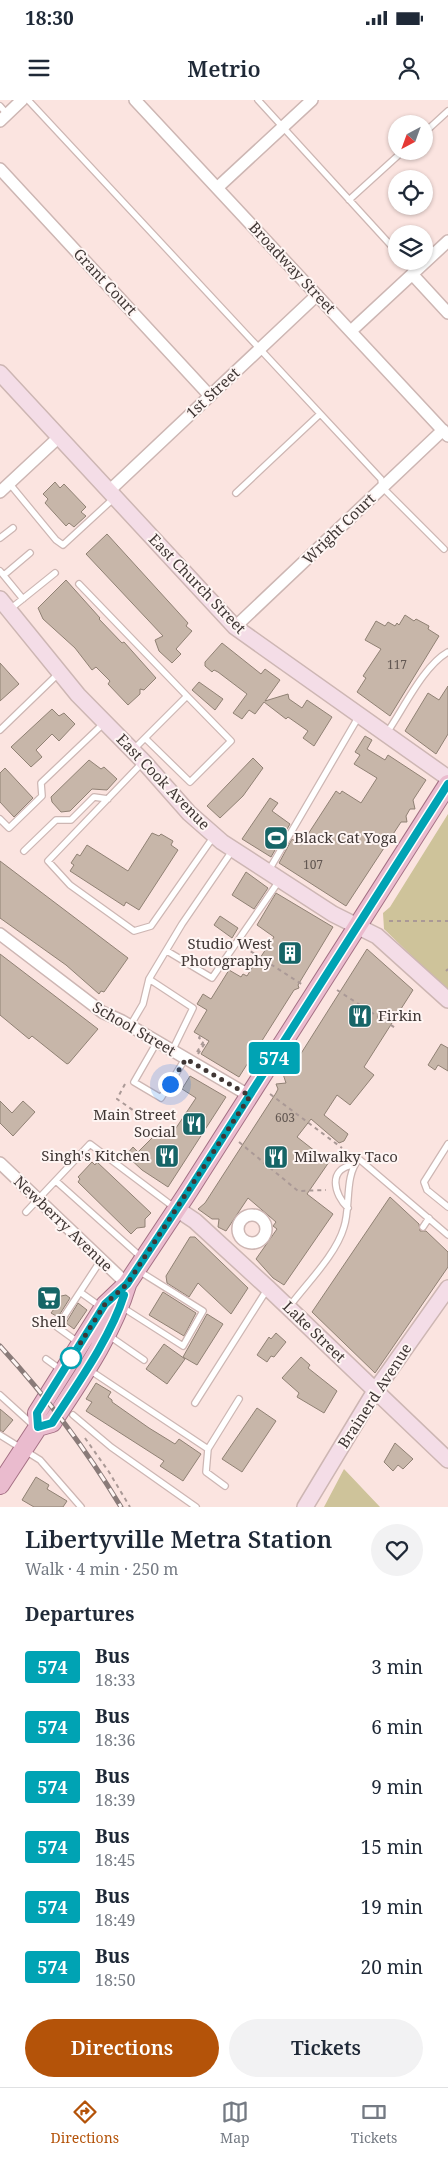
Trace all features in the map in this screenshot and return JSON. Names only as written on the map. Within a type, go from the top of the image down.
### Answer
[{"type":"main road","points":[[0,1485],[37,1428],[37,1413],[112,1307],[177,1209],[448,784]]},
{"type":"main road","points":[[37,1428],[52,1423],[106,1334],[112,1307]]},
{"type":"street","points":[[2,113],[22,100]]},
{"type":"street","name":"Broadway Street","points":[[135,100],[445,433]]},
{"type":"street","points":[[217,188],[312,100]]},
{"type":"street","name":"Grant Court","points":[[0,169],[210,396]]},
{"type":"street","points":[[351,331],[448,241]]},
{"type":"street","points":[[414,273],[448,313]]},
{"type":"street","name":"1st Street","points":[[112,494],[210,396],[317,295]]},
{"type":"street","name":"East Church Street","points":[[0,373],[235,627],[448,778]]},
{"type":"street","name":"Wright Court","points":[[235,627],[382,487],[445,433]]},
{"type":"street","points":[[0,492],[59,437]]},
{"type":"street","name":"East Cook Avenue","points":[[5,604],[60,672],[105,722],[190,813],[215,836],[333,914],[377,936],[448,1000]]},
{"type":"street","name":"School Street","points":[[0,934],[102,1012],[130,1026],[250,1096]]},
{"type":"street","name":"Newberry Avenue","points":[[0,1163],[127,1284]]},
{"type":"street","name":"Lake Street","points":[[177,1209],[195,1221],[268,1288],[448,1460]]},
{"type":"street","points":[[233,1256],[245,1241]]},
{"type":"street","name":"Brainerd Avenue","points":[[305,1507],[375,1391],[448,1288]]},
{"type":"lane","points":[[28,100],[381,479],[382,487],[444,549]]},
{"type":"lane","points":[[258,100],[388,242]]},
{"type":"lane","points":[[433,125],[448,111]]},
{"type":"lane","points":[[349,200],[393,160]]},
{"type":"lane","points":[[236,493],[320,414]]},
{"type":"lane","points":[[9,483],[56,540],[63,545],[112,494]]},
{"type":"lane","points":[[0,538],[13,528]]},
{"type":"lane","points":[[23,599],[2,573],[30,553]]},
{"type":"lane","points":[[5,604],[23,599],[55,573]]},
{"type":"lane","points":[[79,584],[231,741],[190,782],[145,738]]},
{"type":"lane","points":[[386,734],[418,684],[442,656],[448,652]]},
{"type":"lane","points":[[0,730],[60,672]]},
{"type":"lane","points":[[133,750],[187,696]]},
{"type":"lane","points":[[167,951],[212,978],[237,942],[360,715]]},
{"type":"lane","points":[[0,819],[9,828],[42,796],[41,783],[105,722]]},
{"type":"lane","points":[[144,762],[48,861],[70,885],[134,931],[151,926],[215,836]]},
{"type":"lane","points":[[24,851],[56,820],[71,820],[94,798],[108,799]]},
{"type":"lane","points":[[130,1026],[144,1004],[149,979],[182,924],[233,849]]},
{"type":"lane","points":[[149,979],[194,1008],[172,1051]]},
{"type":"lane","points":[[157,1042],[134,1082],[161,1098],[186,1059]]},
{"type":"lane","points":[[26,1212],[90,1144],[177,1209]]},
{"type":"lane","points":[[448,1144],[424,1182],[427,1190],[448,1207]]},
{"type":"lane","points":[[288,1308],[339,1240],[345,1226],[354,1165],[359,1159],[448,1235]]},
{"type":"lane","points":[[348,1208],[339,1200],[335,1186],[339,1171],[345,1166],[354,1165]]},
{"type":"lane","points":[[56,1181],[140,1265],[203,1311],[183,1346],[112,1307],[80,1292]]},
{"type":"lane","points":[[423,1228],[429,1218]]},
{"type":"lane","points":[[75,1340],[57,1327],[101,1260]]},
{"type":"lane","points":[[194,1403],[268,1288]]},
{"type":"lane","points":[[106,1334],[144,1360]]},
{"type":"lane","points":[[46,1359],[57,1367]]},
{"type":"lane","points":[[86,1368],[208,1449]]},
{"type":"lane","points":[[0,1395],[37,1428]]},
{"type":"lane","points":[[225,1486],[206,1472],[208,1449],[239,1399]]},
{"type":"lane","points":[[72,1415],[136,1465],[196,1507]]},
{"type":"lane","points":[[0,1435],[40,1460],[82,1507]]},
{"type":"path","points":[[389,921],[448,921]]},
{"type":"path","points":[[237,942],[303,985]]},
{"type":"path","points":[[337,990],[397,1029]]},
{"type":"path","points":[[198,1053],[205,1040],[199,1038],[200,1036]]},
{"type":"path","points":[[270,1094],[342,1148]]},
{"type":"path","points":[[240,1142],[298,1191],[326,1190]]},
{"type":"path","points":[[82,1434],[109,1472],[130,1507]]},
{"type":"shaded area","points":[[448,814],[448,991],[384,929],[383,913],[390,907]]},
{"type":"shaded area","points":[[344,1469],[380,1507],[324,1507]]},
{"type":"building","points":[[55,482],[60,488],[64,484],[86,507],[81,512],[86,516],[74,527],[69,523],[66,526],[45,503],[48,499],[43,494]]},
{"type":"building","points":[[107,534],[188,623],[186,626],[192,631],[176,649],[181,654],[172,663],[159,651],[155,640],[163,636],[86,554]]},
{"type":"building","points":[[66,580],[99,619],[122,643],[124,642],[156,678],[144,690],[140,689],[140,694],[128,705],[108,684],[110,681],[96,667],[92,670],[75,648],[43,619],[38,608]]},
{"type":"building","points":[[405,615],[414,621],[416,619],[429,626],[428,629],[439,636],[390,716],[357,692],[366,678],[363,676],[381,649],[365,640],[376,621],[385,626],[388,622],[395,626],[397,623],[399,625]]},
{"type":"building","points":[[222,643],[261,674],[265,669],[280,680],[265,701],[288,694],[289,699],[302,708],[307,700],[332,717],[314,746],[303,738],[308,731],[288,717],[286,719],[264,702],[255,714],[249,710],[242,719],[233,713],[247,694],[218,672],[214,670],[212,672],[205,666],[205,662]]},
{"type":"building","points":[[0,663],[19,684],[0,701]]},
{"type":"building","points":[[199,682],[223,699],[215,710],[192,690]]},
{"type":"building","points":[[448,686],[448,734],[436,754],[405,731],[428,693],[439,700]]},
{"type":"building","points":[[52,709],[59,716],[64,713],[75,724],[59,741],[52,734],[36,750],[42,757],[31,767],[11,747]]},
{"type":"building","points":[[365,736],[372,740],[367,749],[385,760],[388,755],[426,780],[413,800],[415,809],[410,809],[406,816],[407,822],[401,822],[346,906],[279,863],[292,839],[301,845],[336,791],[340,794],[342,791],[361,803],[377,778],[354,764],[360,755],[355,752]]},
{"type":"building","points":[[253,758],[263,768],[243,796],[220,818],[207,806]]},
{"type":"building","points":[[89,760],[101,769],[104,767],[117,779],[107,790],[92,789],[70,811],[61,812],[52,802],[51,797]]},
{"type":"building","points":[[5,768],[33,798],[14,817],[0,802],[0,773]]},
{"type":"building","points":[[270,798],[278,803],[272,811],[290,824],[271,857],[242,839]]},
{"type":"building","points":[[152,833],[159,836],[161,834],[173,841],[171,845],[178,850],[139,910],[126,902],[124,906],[70,871],[74,865],[71,863],[77,854],[80,856],[87,845],[128,871]]},
{"type":"building","points":[[0,861],[128,958],[104,992],[101,991],[99,994],[66,965],[0,918]]},
{"type":"building","points":[[246,872],[268,888],[254,909],[232,895]]},
{"type":"building","points":[[276,893],[333,927],[298,985],[299,988],[294,990],[239,1077],[201,1054],[209,1041],[194,1032],[207,1010],[197,1004],[203,994],[211,999],[229,970],[241,977],[243,974],[247,976],[258,961],[274,937],[257,925]]},
{"type":"building","points":[[220,916],[238,928],[232,938],[214,925]]},
{"type":"building","points":[[367,949],[413,990],[364,1067],[374,1075],[350,1105],[337,1095],[324,1115],[348,1134],[344,1141],[339,1143],[311,1119],[297,1137],[329,1162],[307,1194],[333,1214],[284,1285],[273,1278],[256,1259],[277,1229],[273,1226],[276,1222],[248,1198],[226,1231],[218,1227],[219,1219],[212,1219],[198,1209],[205,1203],[276,1093],[278,1089],[276,1084],[286,1083],[283,1074],[294,1073],[290,1064],[295,1063]]},
{"type":"building","points":[[0,954],[98,1029],[69,1063],[67,1064],[32,1036],[29,1039],[0,1015]]},
{"type":"building","points":[[441,1044],[448,1048],[448,1071],[438,1065],[435,1070],[428,1065]]},
{"type":"building","points":[[190,1076],[226,1097],[168,1187],[142,1170],[126,1155],[133,1147],[138,1152],[154,1136],[157,1137],[162,1128],[167,1131],[174,1131],[196,1098],[182,1089]]},
{"type":"building","points":[[0,1101],[12,1113],[23,1101],[35,1112],[13,1136],[0,1123]]},
{"type":"building","points":[[92,1162],[95,1165],[97,1162],[151,1213],[145,1219],[145,1227],[137,1228],[131,1234],[78,1182],[80,1179],[78,1177]]},
{"type":"building","points":[[390,1197],[419,1224],[420,1231],[426,1231],[448,1252],[448,1267],[375,1373],[312,1312]]},
{"type":"building","points":[[190,1237],[195,1237],[248,1288],[231,1314],[198,1283],[189,1297],[167,1283],[166,1276]]},
{"type":"building","points":[[49,1288],[61,1296],[66,1295],[70,1298],[58,1317],[51,1313],[54,1309],[41,1301]]},
{"type":"building","points":[[163,1292],[196,1313],[184,1336],[149,1315]]},
{"type":"building","points":[[78,1303],[87,1310],[74,1329],[66,1323]]},
{"type":"building","points":[[207,1314],[223,1324],[197,1365],[183,1357]]},
{"type":"building","points":[[276,1333],[286,1342],[274,1357],[271,1356],[267,1362],[257,1355],[269,1337],[271,1339]]},
{"type":"building","points":[[164,1344],[185,1359],[167,1384],[146,1369]]},
{"type":"building","points":[[301,1357],[310,1365],[308,1368],[337,1391],[324,1413],[297,1397],[299,1393],[282,1378]]},
{"type":"building","points":[[96,1383],[111,1392],[108,1397],[112,1402],[149,1428],[175,1444],[179,1439],[201,1454],[183,1481],[160,1466],[164,1461],[86,1411],[92,1402],[86,1399]]},
{"type":"building","points":[[257,1408],[276,1421],[242,1472],[222,1459]]},
{"type":"building","points":[[0,1409],[13,1420],[3,1432],[0,1430]]},
{"type":"building","points":[[395,1443],[413,1459],[403,1469],[398,1465],[393,1471],[384,1462]]},
{"type":"building","points":[[36,1477],[49,1485],[47,1489],[67,1501],[63,1507],[34,1507],[22,1500]]},
{"type":"railway","points":[[0,1346],[65,1424],[94,1464],[121,1507]]},
{"type":"bus line","name":"574","points":[[124,1295],[118,1313],[52,1423],[38,1427],[37,1413],[105,1304],[127,1284],[186,1195],[448,784]]},
{"type":"place","name":"Black Cat Yoga","points":[[276,838]]},
{"type":"place","name":"Studio West Photography","points":[[290,953]]},
{"type":"place","name":"Firkin","points":[[360,1016]]},
{"type":"place","name":"Main Street Social","points":[[194,1124]]},
{"type":"place","name":"Singh's Kitchen","points":[[167,1156]]},
{"type":"place","name":"Milwalky Taco","points":[[276,1157]]},
{"type":"place","name":"Shell","points":[[49,1298]]},
{"type":"route","points":[[71,1358],[105,1304],[127,1284],[250,1096],[186,1059],[170,1084]]}]
